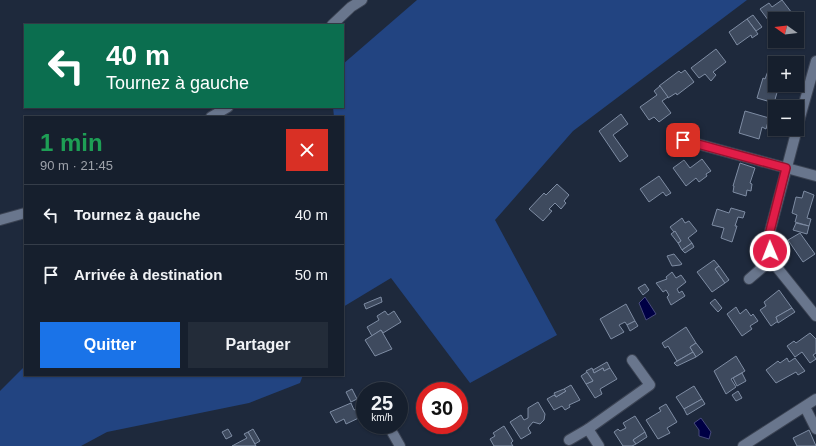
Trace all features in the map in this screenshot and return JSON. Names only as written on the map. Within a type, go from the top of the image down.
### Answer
[{"type":"street","points":[[333,24],[351,7],[362,0]]},
{"type":"street","points":[[804,103],[816,60]]},
{"type":"street","points":[[213,116],[226,108]]},
{"type":"street","points":[[795,136],[770,231],[771,260],[816,316]]},
{"type":"street","points":[[683,140],[816,176]]},
{"type":"street","points":[[0,220],[24,212]]},
{"type":"street","points":[[749,279],[771,260]]},
{"type":"street","points":[[569,440],[588,429],[650,386],[632,360]]},
{"type":"street","points":[[742,446],[816,399]]},
{"type":"street","points":[[805,407],[816,430]]},
{"type":"street","points":[[588,429],[599,446]]},
{"type":"street","points":[[393,434],[400,446]]},
{"type":"shaded area","points":[[417,0],[747,0],[573,131],[495,220],[557,335],[470,383],[391,278],[344,306],[344,116],[334,116],[333,108],[344,108],[344,63]]},
{"type":"shaded area","points":[[645,297],[656,314],[646,320],[639,303]]},
{"type":"shaded area","points":[[24,367],[24,376],[303,376],[300,383],[249,403],[107,432],[81,446],[0,446],[0,391]]},
{"type":"shaded area","points":[[701,418],[711,432],[709,439],[699,436],[699,430],[694,423]]},
{"type":"building","points":[[782,0],[791,12],[768,12],[768,20],[760,9],[769,3],[772,7]]},
{"type":"building","points":[[753,15],[762,27],[756,31],[747,19]]},
{"type":"building","points":[[747,19],[758,34],[752,38],[751,35],[737,45],[729,32]]},
{"type":"building","points":[[716,49],[726,62],[713,72],[716,75],[711,81],[705,74],[699,78],[691,68]]},
{"type":"building","points":[[685,70],[694,82],[677,95],[676,93],[668,98],[659,86],[679,71],[681,73]]},
{"type":"building","points":[[768,71],[768,92],[777,92],[775,100],[768,100],[768,101],[757,98],[763,78],[765,79]]},
{"type":"building","points":[[660,86],[668,97],[662,101],[671,113],[659,122],[654,117],[649,120],[640,107],[657,95],[654,91]]},
{"type":"building","points":[[745,111],[768,118],[766,129],[762,127],[759,139],[739,133]]},
{"type":"building","points":[[621,114],[628,124],[613,135],[628,156],[620,162],[599,131]]},
{"type":"building","points":[[702,159],[711,171],[699,182],[696,178],[686,186],[673,168],[684,160],[690,168]]},
{"type":"building","points":[[740,163],[755,168],[750,183],[752,184],[751,191],[747,190],[746,196],[733,192],[733,186]]},
{"type":"building","points":[[659,176],[671,193],[666,196],[663,192],[649,202],[640,189]]},
{"type":"building","points":[[557,184],[569,195],[564,201],[566,203],[561,209],[555,203],[549,209],[552,211],[543,221],[529,209],[544,193],[546,195]]},
{"type":"building","points":[[804,191],[814,195],[807,218],[811,219],[809,226],[795,222],[797,215],[792,213],[796,197],[802,198]]},
{"type":"building","points":[[731,208],[745,212],[743,218],[738,217],[732,242],[721,238],[724,228],[712,225],[717,209],[729,213]]},
{"type":"building","points":[[682,218],[685,223],[689,221],[697,231],[688,238],[692,243],[682,250],[678,243],[681,241],[670,227]]},
{"type":"building","points":[[796,223],[809,226],[807,234],[793,230]]},
{"type":"building","points":[[675,231],[681,241],[678,243],[671,234]]},
{"type":"building","points":[[800,233],[815,254],[803,262],[788,240]]},
{"type":"building","points":[[692,243],[694,247],[685,253],[682,250]]},
{"type":"building","points":[[674,254],[682,264],[672,266],[667,256]]},
{"type":"building","points":[[714,260],[719,266],[715,269],[725,283],[712,292],[697,272]]},
{"type":"building","points":[[719,266],[729,280],[725,283],[715,269]]},
{"type":"building","points":[[672,272],[676,278],[681,275],[686,282],[677,289],[679,293],[682,291],[685,296],[671,305],[667,297],[669,295],[666,290],[663,292],[656,283],[667,279],[666,277]]},
{"type":"building","points":[[645,284],[649,290],[643,295],[638,288]]},
{"type":"building","points":[[779,290],[792,308],[776,317],[778,321],[771,326],[760,310],[766,306],[764,302]]},
{"type":"building","points":[[381,297],[382,302],[366,309],[364,304]]},
{"type":"building","points":[[715,299],[722,308],[718,312],[710,303]]},
{"type":"building","points":[[626,304],[635,321],[627,325],[625,322],[619,325],[624,332],[611,339],[600,319]]},
{"type":"building","points":[[736,307],[740,314],[746,309],[751,316],[753,314],[758,321],[750,326],[752,329],[742,336],[727,314]]},
{"type":"building","points":[[792,308],[795,312],[778,323],[776,317]]},
{"type":"building","points":[[385,311],[388,315],[394,311],[401,322],[383,333],[381,330],[372,336],[367,327],[379,320],[377,316]]},
{"type":"building","points":[[635,321],[638,326],[630,331],[627,325]]},
{"type":"building","points":[[686,327],[696,343],[690,347],[693,352],[677,361],[668,346],[665,348],[662,343]]},
{"type":"building","points":[[381,330],[392,349],[375,356],[365,340]]},
{"type":"building","points":[[810,333],[816,339],[816,353],[813,355],[816,359],[810,363],[802,352],[795,357],[787,346],[794,341],[796,343]]},
{"type":"building","points":[[696,343],[703,352],[696,357],[690,347]]},
{"type":"building","points":[[693,352],[696,357],[677,366],[674,363]]},
{"type":"building","points":[[736,356],[745,371],[731,379],[736,387],[726,394],[714,371]]},
{"type":"building","points":[[787,358],[789,362],[795,358],[805,371],[798,375],[796,372],[776,383],[766,370],[778,361],[780,363]]},
{"type":"building","points":[[607,362],[610,368],[604,371],[603,368],[594,373],[593,370]]},
{"type":"building","points":[[592,368],[594,373],[603,368],[604,371],[610,368],[617,379],[600,389],[602,394],[595,398],[586,384],[593,381],[586,371]]},
{"type":"building","points":[[587,372],[593,381],[586,384],[581,376]]},
{"type":"building","points":[[742,373],[746,381],[737,386],[733,378]]},
{"type":"building","points":[[571,385],[580,400],[569,405],[570,407],[565,410],[562,406],[554,410],[547,399],[554,395],[556,397],[566,391],[564,389]]},
{"type":"building","points":[[694,386],[702,399],[684,409],[676,397]]},
{"type":"building","points":[[352,389],[356,400],[351,402],[346,392]]},
{"type":"building","points":[[564,389],[566,391],[556,397],[554,393]]},
{"type":"building","points":[[738,391],[742,398],[736,401],[732,395]]},
{"type":"building","points":[[702,399],[705,404],[687,415],[684,409]]},
{"type":"building","points":[[538,402],[545,414],[544,420],[540,424],[533,422],[528,428],[531,433],[521,439],[510,422],[521,415],[524,420],[528,418],[528,408]]},
{"type":"building","points":[[351,403],[354,410],[356,409],[356,419],[346,424],[344,419],[336,423],[330,412]]},
{"type":"building","points":[[666,404],[677,422],[667,428],[670,433],[658,439],[646,420],[661,411],[659,408]]},
{"type":"building","points":[[635,416],[645,432],[633,440],[636,444],[632,446],[623,446],[614,432],[618,429],[620,431],[626,428],[623,423]]},
{"type":"building","points":[[504,426],[513,441],[511,443],[513,446],[494,446],[490,439],[495,436],[493,433]]},
{"type":"building","points":[[228,429],[232,436],[226,439],[222,432]]},
{"type":"building","points":[[253,429],[260,441],[255,444],[248,432]]},
{"type":"building","points":[[809,430],[816,446],[797,446],[793,438]]},
{"type":"building","points":[[248,432],[256,446],[232,446],[247,438],[244,434]]},
{"type":"building","points":[[645,432],[647,437],[636,444],[633,440]]},
{"type":"route","points":[[683,140],[786,168],[770,231],[770,251]]}]
